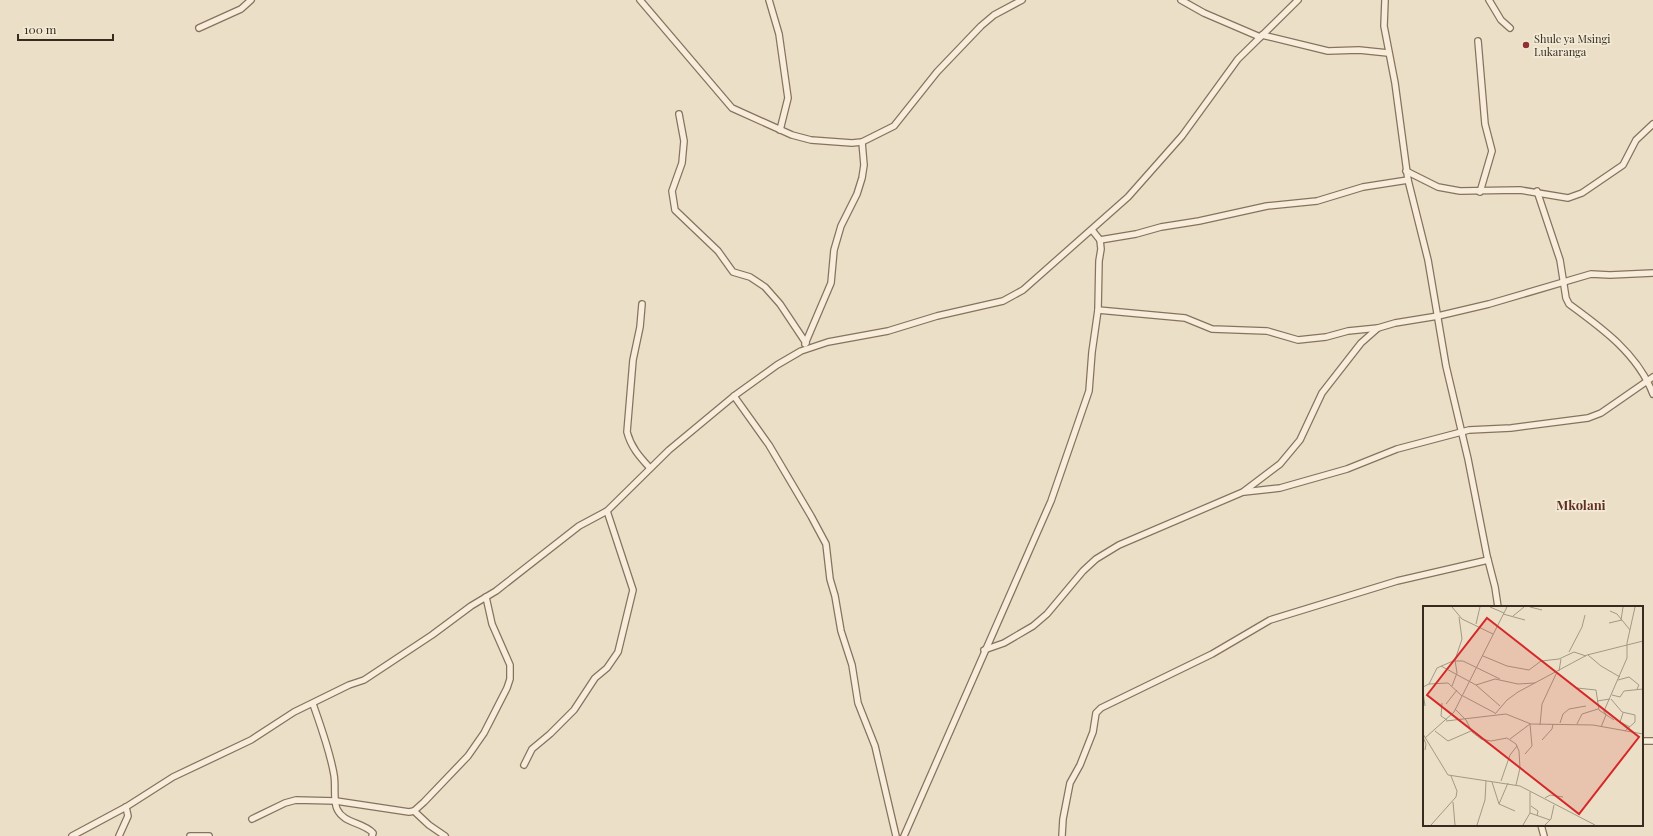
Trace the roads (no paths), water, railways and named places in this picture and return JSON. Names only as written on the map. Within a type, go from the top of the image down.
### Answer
[{"type":"street","points":[[199,28],[241,9],[251,0]]},
{"type":"street","points":[[640,0],[732,108],[780,130],[811,140],[862,142],[894,126],[937,72],[981,26],[994,15],[1022,0]]},
{"type":"street","points":[[769,0],[779,34],[788,98],[780,130]]},
{"type":"street","points":[[1181,0],[1204,13],[1261,36],[1328,51],[1359,50],[1388,53]]},
{"type":"street","points":[[72,836],[126,807],[173,777],[234,749],[294,712],[349,685],[364,680],[486,597],[579,526],[607,511],[650,467],[734,396],[777,365],[801,351],[828,342],[888,331],[1014,296],[1092,230],[1128,197],[1182,136],[1238,59],[1298,0]]},
{"type":"street","points":[[1385,0],[1384,26],[1395,83],[1406,172],[1428,260],[1446,366],[1462,432],[1498,606]]},
{"type":"street","points":[[1489,0],[1501,20],[1510,28]]},
{"type":"street","points":[[1478,41],[1484,116],[1492,151],[1480,192]]},
{"type":"street","points":[[679,114],[684,141],[682,163],[672,191],[675,210],[718,251],[733,272],[750,277],[765,287],[780,304],[806,343]]},
{"type":"street","points":[[1406,172],[1438,187],[1460,191],[1537,191],[1554,197],[1568,198],[1582,193],[1623,164],[1636,140],[1653,124]]},
{"type":"street","points":[[801,351],[806,343],[831,283],[834,250],[841,226],[857,194],[862,178],[864,165],[862,142]]},
{"type":"street","points":[[1100,240],[1136,234],[1160,227],[1198,221],[1267,206],[1317,201],[1364,187],[1408,180]]},
{"type":"street","points":[[1537,191],[1560,260],[1566,298],[1569,304],[1606,331],[1651,379],[1653,394]]},
{"type":"street","points":[[904,836],[945,745],[984,650],[1051,501],[1089,391],[1092,352],[1098,310],[1100,240],[1092,230]]},
{"type":"street","points":[[1098,310],[1186,318],[1212,329],[1267,331],[1298,340],[1326,337],[1348,331],[1378,328],[1395,322],[1438,316],[1489,304],[1591,274],[1610,275],[1653,273]]},
{"type":"street","points":[[642,304],[640,327],[633,360],[627,432],[630,442],[637,454],[650,467]]},
{"type":"street","points":[[984,650],[1004,643],[1033,626],[1047,614],[1096,558],[1119,545],[1243,492],[1280,464],[1300,440],[1322,393],[1361,343],[1378,328]]},
{"type":"street","points":[[1243,492],[1280,488],[1347,469],[1397,449],[1462,432],[1480,429],[1511,428],[1588,418],[1601,414],[1651,379]]},
{"type":"street","points":[[734,396],[769,445],[826,544],[830,580],[835,596],[841,631],[852,664],[858,703],[875,746],[896,836]]},
{"type":"street","points":[[524,765],[532,749],[550,734],[574,710],[595,678],[607,668],[618,652],[633,590],[607,511]]},
{"type":"street","points":[[1062,836],[1063,819],[1070,783],[1083,759],[1093,732],[1096,713],[1101,708],[1212,654],[1270,620],[1397,581],[1488,560]]},
{"type":"street","points":[[252,819],[285,803],[296,800],[336,801],[410,812],[414,811],[455,772],[468,756],[484,733],[507,688],[510,679],[510,665],[492,624],[486,597]]},
{"type":"street","points":[[313,704],[334,775],[337,809],[343,816],[352,822],[368,828],[372,833],[372,836]]},
{"type":"street","points":[[118,836],[128,816],[126,807]]},
{"type":"street","points":[[414,811],[429,825],[445,836]]},
{"type":"street","points":[[1541,826],[1544,836]]},
{"type":"street","points":[[190,836],[209,836]]},
{"type":"place","name":"Shule ya Msingi Lukaranga","points":[[1526,45]]},
{"type":"district","name":"Mkolani","points":[[1581,505]]}]
